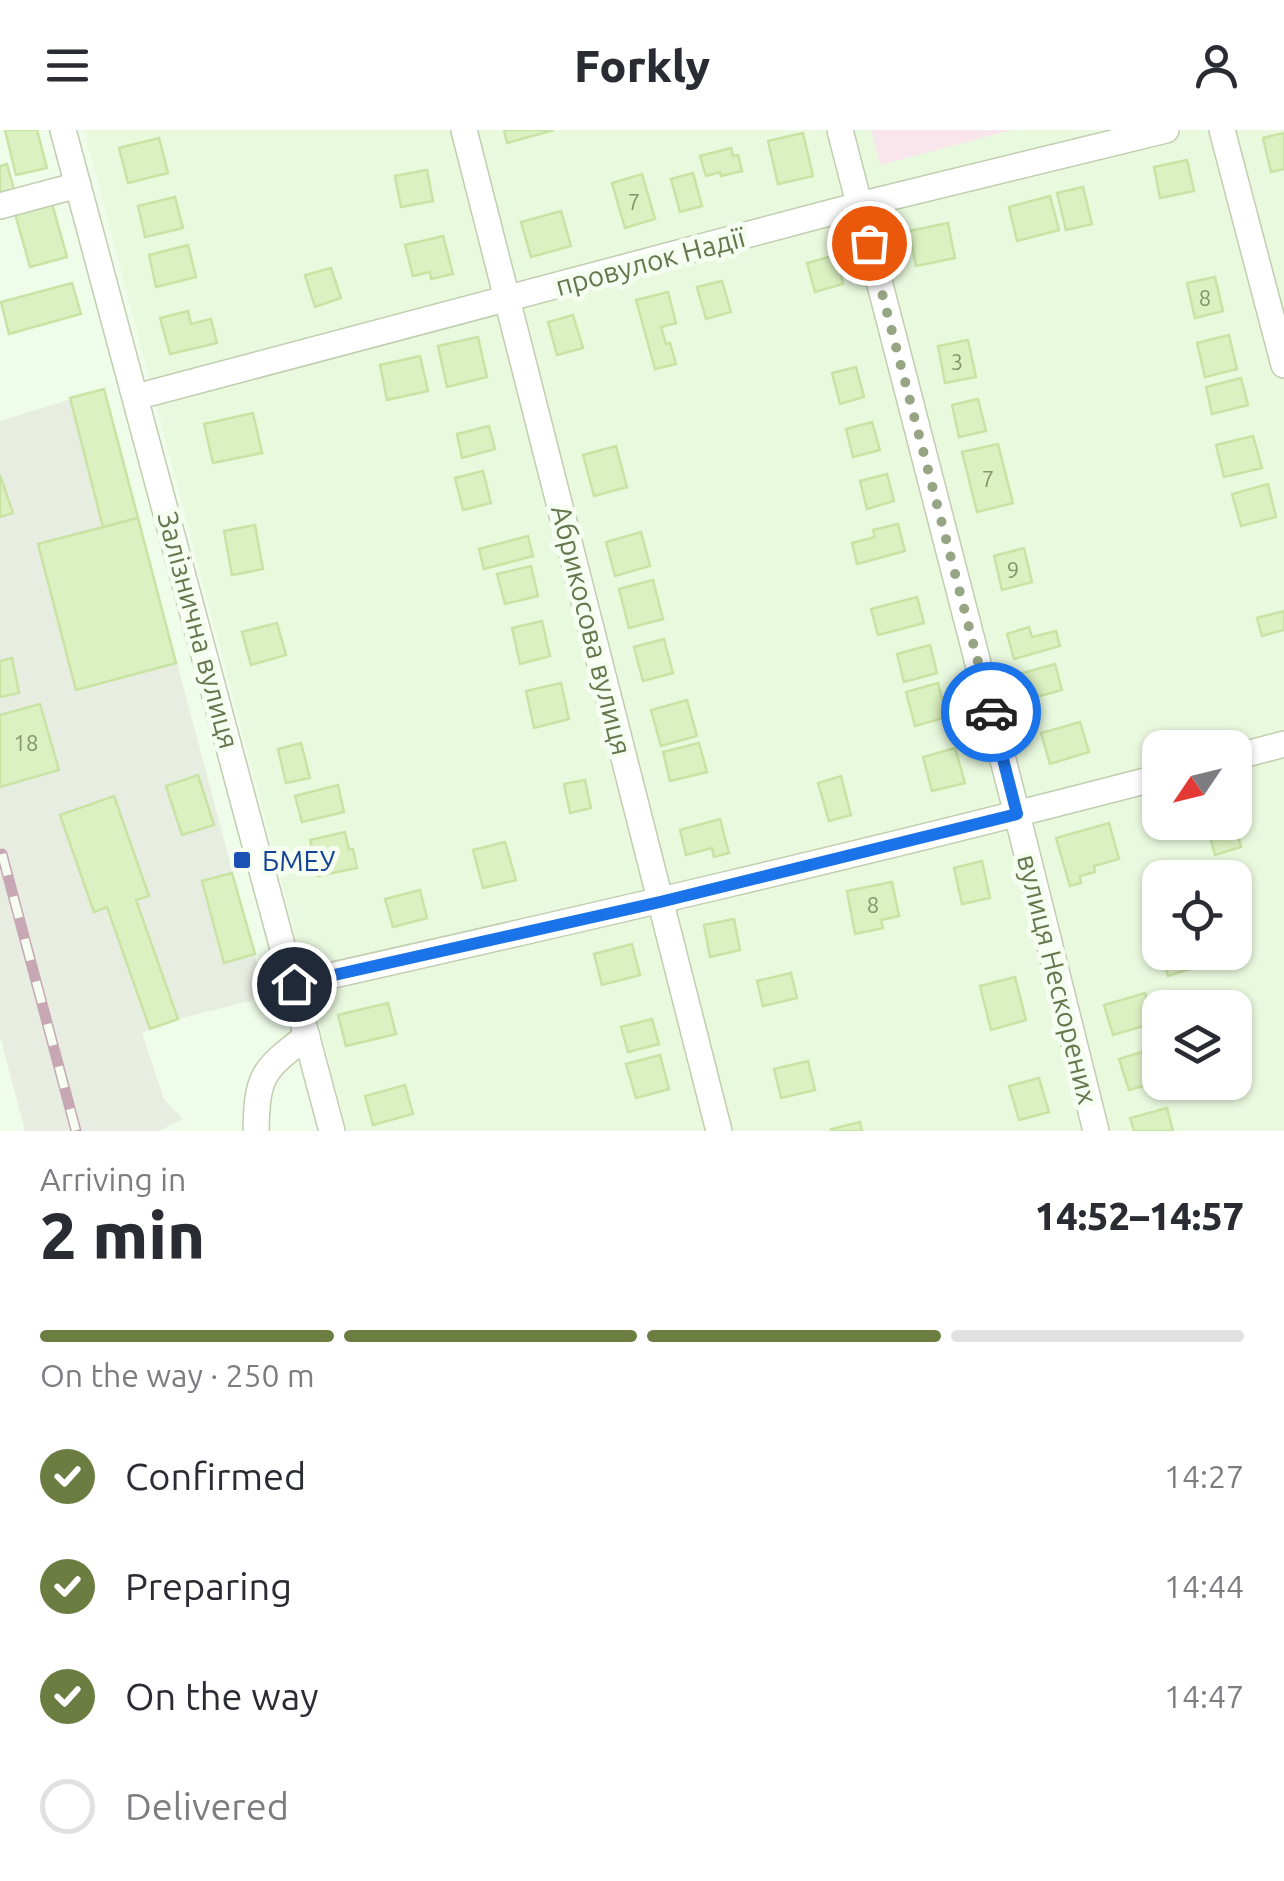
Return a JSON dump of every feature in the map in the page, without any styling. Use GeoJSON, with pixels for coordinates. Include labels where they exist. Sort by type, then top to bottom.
{"type":"FeatureCollection","features":[{"type":"Feature","properties":{"kind":"street","name":"Залізнична вулиця"},"geometry":{"type":"LineString","coordinates":[[63,130],[332,1131]]}},
{"type":"Feature","properties":{"kind":"street","name":"Абрикосова вулиця"},"geometry":{"type":"LineString","coordinates":[[464,130],[719,1131]]}},
{"type":"Feature","properties":{"kind":"street","name":"вулиця Нескорених"},"geometry":{"type":"LineString","coordinates":[[840,130],[1096,1131]]}},
{"type":"Feature","properties":{"kind":"street","name":"провулок Надії"},"geometry":{"type":"LineString","coordinates":[[136,397],[859,205],[1166,130]]}},
{"type":"Feature","properties":{"kind":"street"},"geometry":{"type":"LineString","coordinates":[[1222,130],[1284,364]]}},
{"type":"Feature","properties":{"kind":"street"},"geometry":{"type":"LineString","coordinates":[[0,206],[78,185]]}},
{"type":"Feature","properties":{"kind":"street"},"geometry":{"type":"LineString","coordinates":[[1252,752],[1284,744]]}},
{"type":"Feature","properties":{"kind":"street"},"geometry":{"type":"LineString","coordinates":[[294,984],[660,902],[1142,782]]}},
{"type":"Feature","properties":{"kind":"street"},"geometry":{"type":"LineString","coordinates":[[256,1131],[257,1094],[272,1063],[307,1036]]}},
{"type":"Feature","properties":{"kind":"shaded area"},"geometry":{"type":"Polygon","coordinates":[[[84,130],[1284,130],[1284,1131],[347,1131],[84,130]]]}},
{"type":"Feature","properties":{"kind":"shaded area"},"geometry":{"type":"Polygon","coordinates":[[[871,130],[1012,130],[880,165],[871,130]]]}},
{"type":"Feature","properties":{"kind":"shaded area"},"geometry":{"type":"Polygon","coordinates":[[[104,389],[266,997],[178,1019],[142,1033],[164,1099],[183,1119],[159,1131],[25,1131],[0,1036],[0,421],[104,389]]]}},
{"type":"Feature","properties":{"kind":"building"},"geometry":{"type":"Polygon","coordinates":[[[5,130],[37,130],[47,168],[16,175],[5,130]]]}},
{"type":"Feature","properties":{"kind":"building"},"geometry":{"type":"Polygon","coordinates":[[[504,130],[554,130],[507,143],[504,130]]]}},
{"type":"Feature","properties":{"kind":"building"},"geometry":{"type":"Polygon","coordinates":[[[803,133],[813,176],[778,184],[768,141],[803,133]]]}},
{"type":"Feature","properties":{"kind":"building"},"geometry":{"type":"Polygon","coordinates":[[[1284,133],[1284,169],[1271,172],[1263,138],[1284,133]]]}},
{"type":"Feature","properties":{"kind":"building"},"geometry":{"type":"Polygon","coordinates":[[[159,138],[168,173],[128,183],[119,148],[159,138]]]}},
{"type":"Feature","properties":{"kind":"building"},"geometry":{"type":"Polygon","coordinates":[[[731,148],[733,156],[738,155],[742,171],[706,176],[700,156],[731,148]]]}},
{"type":"Feature","properties":{"kind":"building"},"geometry":{"type":"Polygon","coordinates":[[[1187,160],[1194,191],[1160,198],[1154,167],[1187,160]]]}},
{"type":"Feature","properties":{"kind":"building"},"geometry":{"type":"Polygon","coordinates":[[[7,164],[16,197],[0,201],[0,166],[7,164]]]}},
{"type":"Feature","properties":{"kind":"building"},"geometry":{"type":"Polygon","coordinates":[[[427,170],[433,201],[401,207],[395,176],[427,170]]]}},
{"type":"Feature","properties":{"kind":"building"},"geometry":{"type":"Polygon","coordinates":[[[693,173],[702,206],[680,212],[671,179],[693,173]]]}},
{"type":"Feature","properties":{"kind":"building"},"geometry":{"type":"Polygon","coordinates":[[[642,174],[655,219],[625,228],[612,183],[642,174]]]}},
{"type":"Feature","properties":{"kind":"building"},"geometry":{"type":"Polygon","coordinates":[[[1083,187],[1092,224],[1066,230],[1057,193],[1083,187]]]}},
{"type":"Feature","properties":{"kind":"building"},"geometry":{"type":"Polygon","coordinates":[[[1050,196],[1059,230],[1017,241],[1009,207],[1050,196]]]}},
{"type":"Feature","properties":{"kind":"building"},"geometry":{"type":"Polygon","coordinates":[[[175,197],[183,228],[145,237],[138,206],[175,197]]]}},
{"type":"Feature","properties":{"kind":"building"},"geometry":{"type":"Polygon","coordinates":[[[51,200],[67,257],[30,267],[14,210],[51,200]]]}},
{"type":"Feature","properties":{"kind":"building"},"geometry":{"type":"Polygon","coordinates":[[[561,211],[571,246],[531,257],[521,222],[561,211]]]}},
{"type":"Feature","properties":{"kind":"building"},"geometry":{"type":"Polygon","coordinates":[[[948,223],[955,258],[916,266],[909,231],[948,223]]]}},
{"type":"Feature","properties":{"kind":"building"},"geometry":{"type":"Polygon","coordinates":[[[443,236],[453,274],[431,279],[430,272],[413,276],[405,245],[443,236]]]}},
{"type":"Feature","properties":{"kind":"building"},"geometry":{"type":"Polygon","coordinates":[[[188,245],[196,277],[156,287],[149,255],[188,245]]]}},
{"type":"Feature","properties":{"kind":"building"},"geometry":{"type":"Polygon","coordinates":[[[836,255],[843,284],[815,292],[807,263],[836,255]]]}},
{"type":"Feature","properties":{"kind":"building"},"geometry":{"type":"Polygon","coordinates":[[[331,268],[341,298],[315,307],[305,275],[331,268]]]}},
{"type":"Feature","properties":{"kind":"building"},"geometry":{"type":"Polygon","coordinates":[[[1215,277],[1223,311],[1195,318],[1187,283],[1215,277]]]}},
{"type":"Feature","properties":{"kind":"building"},"geometry":{"type":"Polygon","coordinates":[[[722,281],[731,312],[706,319],[697,287],[722,281]]]}},
{"type":"Feature","properties":{"kind":"building"},"geometry":{"type":"Polygon","coordinates":[[[72,283],[81,314],[9,334],[1,302],[72,283]]]}},
{"type":"Feature","properties":{"kind":"building"},"geometry":{"type":"Polygon","coordinates":[[[668,292],[676,323],[661,327],[676,364],[655,369],[636,300],[668,292]]]}},
{"type":"Feature","properties":{"kind":"building"},"geometry":{"type":"Polygon","coordinates":[[[188,311],[191,324],[211,319],[217,343],[170,354],[160,318],[188,311]]]}},
{"type":"Feature","properties":{"kind":"building"},"geometry":{"type":"Polygon","coordinates":[[[573,315],[583,348],[557,355],[548,322],[573,315]]]}},
{"type":"Feature","properties":{"kind":"building"},"geometry":{"type":"Polygon","coordinates":[[[1229,335],[1237,369],[1205,377],[1197,343],[1229,335]]]}},
{"type":"Feature","properties":{"kind":"building"},"geometry":{"type":"Polygon","coordinates":[[[478,337],[487,377],[447,387],[438,346],[478,337]]]}},
{"type":"Feature","properties":{"kind":"building"},"geometry":{"type":"Polygon","coordinates":[[[968,340],[976,377],[945,383],[938,346],[968,340]]]}},
{"type":"Feature","properties":{"kind":"building"},"geometry":{"type":"Polygon","coordinates":[[[420,356],[428,391],[387,400],[380,365],[420,356]]]}},
{"type":"Feature","properties":{"kind":"building"},"geometry":{"type":"Polygon","coordinates":[[[856,367],[864,397],[840,404],[832,373],[856,367]]]}},
{"type":"Feature","properties":{"kind":"building"},"geometry":{"type":"Polygon","coordinates":[[[1241,378],[1248,405],[1212,414],[1206,387],[1241,378]]]}},
{"type":"Feature","properties":{"kind":"building"},"geometry":{"type":"Polygon","coordinates":[[[104,389],[138,518],[103,527],[70,398],[104,389]]]}},
{"type":"Feature","properties":{"kind":"building"},"geometry":{"type":"Polygon","coordinates":[[[978,399],[986,431],[959,437],[952,405],[978,399]]]}},
{"type":"Feature","properties":{"kind":"building"},"geometry":{"type":"Polygon","coordinates":[[[253,413],[262,453],[213,463],[204,424],[253,413]]]}},
{"type":"Feature","properties":{"kind":"building"},"geometry":{"type":"Polygon","coordinates":[[[872,422],[880,450],[853,457],[846,429],[872,422]]]}},
{"type":"Feature","properties":{"kind":"building"},"geometry":{"type":"Polygon","coordinates":[[[489,426],[495,449],[462,458],[457,434],[489,426]]]}},
{"type":"Feature","properties":{"kind":"building"},"geometry":{"type":"Polygon","coordinates":[[[1253,436],[1262,468],[1224,477],[1216,445],[1253,436]]]}},
{"type":"Feature","properties":{"kind":"building"},"geometry":{"type":"Polygon","coordinates":[[[998,444],[1013,503],[977,512],[962,452],[998,444]]]}},
{"type":"Feature","properties":{"kind":"building"},"geometry":{"type":"Polygon","coordinates":[[[616,446],[627,487],[594,496],[583,455],[616,446]]]}},
{"type":"Feature","properties":{"kind":"building"},"geometry":{"type":"Polygon","coordinates":[[[483,471],[491,503],[463,510],[455,478],[483,471]]]}},
{"type":"Feature","properties":{"kind":"building"},"geometry":{"type":"Polygon","coordinates":[[[887,474],[894,501],[867,509],[860,481],[887,474]]]}},
{"type":"Feature","properties":{"kind":"building"},"geometry":{"type":"Polygon","coordinates":[[[0,475],[13,513],[0,517],[0,475]]]}},
{"type":"Feature","properties":{"kind":"building"},"geometry":{"type":"Polygon","coordinates":[[[1268,484],[1276,517],[1241,526],[1232,494],[1268,484]]]}},
{"type":"Feature","properties":{"kind":"building"},"geometry":{"type":"Polygon","coordinates":[[[138,518],[176,663],[76,690],[38,544],[138,518]]]}},
{"type":"Feature","properties":{"kind":"building"},"geometry":{"type":"Polygon","coordinates":[[[898,524],[905,551],[857,564],[852,543],[875,537],[873,530],[898,524]]]}},
{"type":"Feature","properties":{"kind":"building"},"geometry":{"type":"Polygon","coordinates":[[[255,525],[263,569],[232,575],[224,531],[255,525]]]}},
{"type":"Feature","properties":{"kind":"building"},"geometry":{"type":"Polygon","coordinates":[[[641,532],[650,566],[615,576],[606,542],[641,532]]]}},
{"type":"Feature","properties":{"kind":"building"},"geometry":{"type":"Polygon","coordinates":[[[528,536],[533,556],[484,569],[479,549],[528,536]]]}},
{"type":"Feature","properties":{"kind":"building"},"geometry":{"type":"Polygon","coordinates":[[[1024,548],[1032,582],[1002,590],[994,556],[1024,548]]]}},
{"type":"Feature","properties":{"kind":"building"},"geometry":{"type":"Polygon","coordinates":[[[531,566],[538,596],[505,604],[497,574],[531,566]]]}},
{"type":"Feature","properties":{"kind":"building"},"geometry":{"type":"Polygon","coordinates":[[[653,580],[663,619],[629,628],[619,589],[653,580]]]}},
{"type":"Feature","properties":{"kind":"building"},"geometry":{"type":"Polygon","coordinates":[[[917,597],[924,623],[878,635],[871,609],[917,597]]]}},
{"type":"Feature","properties":{"kind":"building"},"geometry":{"type":"Polygon","coordinates":[[[1284,611],[1284,630],[1262,636],[1257,618],[1284,611]]]}},
{"type":"Feature","properties":{"kind":"building"},"geometry":{"type":"Polygon","coordinates":[[[542,621],[550,656],[520,664],[512,628],[542,621]]]}},
{"type":"Feature","properties":{"kind":"building"},"geometry":{"type":"Polygon","coordinates":[[[277,623],[286,655],[251,665],[242,632],[277,623]]]}},
{"type":"Feature","properties":{"kind":"building"},"geometry":{"type":"Polygon","coordinates":[[[1029,627],[1032,637],[1056,631],[1060,646],[1014,659],[1007,634],[1029,627]]]}},
{"type":"Feature","properties":{"kind":"building"},"geometry":{"type":"Polygon","coordinates":[[[664,639],[673,673],[643,681],[634,647],[664,639]]]}},
{"type":"Feature","properties":{"kind":"building"},"geometry":{"type":"Polygon","coordinates":[[[930,645],[937,673],[904,682],[897,654],[930,645]]]}},
{"type":"Feature","properties":{"kind":"building"},"geometry":{"type":"Polygon","coordinates":[[[12,658],[19,693],[0,697],[0,661],[12,658]]]}},
{"type":"Feature","properties":{"kind":"building"},"geometry":{"type":"Polygon","coordinates":[[[1055,664],[1062,690],[1026,700],[1019,674],[1055,664]]]}},
{"type":"Feature","properties":{"kind":"building"},"geometry":{"type":"Polygon","coordinates":[[[561,683],[569,719],[534,728],[526,691],[561,683]]]}},
{"type":"Feature","properties":{"kind":"building"},"geometry":{"type":"Polygon","coordinates":[[[938,683],[947,717],[915,726],[906,692],[938,683]]]}},
{"type":"Feature","properties":{"kind":"building"},"geometry":{"type":"Polygon","coordinates":[[[687,700],[697,736],[661,746],[651,710],[687,700]]]}},
{"type":"Feature","properties":{"kind":"building"},"geometry":{"type":"Polygon","coordinates":[[[40,704],[59,770],[0,787],[0,715],[40,704]]]}},
{"type":"Feature","properties":{"kind":"building"},"geometry":{"type":"Polygon","coordinates":[[[1080,722],[1089,752],[1050,764],[1041,733],[1080,722]]]}},
{"type":"Feature","properties":{"kind":"building"},"geometry":{"type":"Polygon","coordinates":[[[301,743],[310,778],[286,783],[278,749],[301,743]]]}},
{"type":"Feature","properties":{"kind":"building"},"geometry":{"type":"Polygon","coordinates":[[[699,743],[707,772],[670,781],[663,752],[699,743]]]}},
{"type":"Feature","properties":{"kind":"building"},"geometry":{"type":"Polygon","coordinates":[[[955,748],[965,783],[932,791],[923,757],[955,748]]]}},
{"type":"Feature","properties":{"kind":"building"},"geometry":{"type":"Polygon","coordinates":[[[198,775],[214,825],[182,835],[166,786],[198,775]]]}},
{"type":"Feature","properties":{"kind":"building"},"geometry":{"type":"Polygon","coordinates":[[[841,776],[851,815],[829,821],[818,783],[841,776]]]}},
{"type":"Feature","properties":{"kind":"building"},"geometry":{"type":"Polygon","coordinates":[[[585,780],[591,808],[570,813],[564,784],[585,780]]]}},
{"type":"Feature","properties":{"kind":"building"},"geometry":{"type":"Polygon","coordinates":[[[338,785],[344,812],[302,822],[295,796],[338,785]]]}},
{"type":"Feature","properties":{"kind":"building"},"geometry":{"type":"Polygon","coordinates":[[[114,796],[149,896],[136,900],[178,1019],[150,1029],[107,907],[94,912],[60,815],[114,796]]]}},
{"type":"Feature","properties":{"kind":"building"},"geometry":{"type":"Polygon","coordinates":[[[720,819],[729,853],[714,857],[712,848],[686,855],[680,830],[720,819]]]}},
{"type":"Feature","properties":{"kind":"building"},"geometry":{"type":"Polygon","coordinates":[[[1109,823],[1119,859],[1094,866],[1095,872],[1080,876],[1081,883],[1070,886],[1056,838],[1109,823]]]}},
{"type":"Feature","properties":{"kind":"building"},"geometry":{"type":"Polygon","coordinates":[[[345,832],[357,868],[318,876],[310,840],[345,832]]]}},
{"type":"Feature","properties":{"kind":"building"},"geometry":{"type":"Polygon","coordinates":[[[1211,840],[1239,840],[1241,847],[1215,855],[1211,840]]]}},
{"type":"Feature","properties":{"kind":"building"},"geometry":{"type":"Polygon","coordinates":[[[505,842],[516,880],[483,888],[473,850],[505,842]]]}},
{"type":"Feature","properties":{"kind":"building"},"geometry":{"type":"Polygon","coordinates":[[[982,861],[990,898],[962,904],[954,868],[982,861]]]}},
{"type":"Feature","properties":{"kind":"building"},"geometry":{"type":"Polygon","coordinates":[[[232,873],[255,954],[224,963],[202,881],[232,873]]]}},
{"type":"Feature","properties":{"kind":"building"},"geometry":{"type":"Polygon","coordinates":[[[892,882],[899,916],[881,920],[883,928],[855,934],[847,891],[892,882]]]}},
{"type":"Feature","properties":{"kind":"building"},"geometry":{"type":"Polygon","coordinates":[[[420,890],[427,918],[393,927],[385,899],[420,890]]]}},
{"type":"Feature","properties":{"kind":"building"},"geometry":{"type":"Polygon","coordinates":[[[734,919],[740,950],[710,957],[704,925],[734,919]]]}},
{"type":"Feature","properties":{"kind":"building"},"geometry":{"type":"Polygon","coordinates":[[[632,944],[640,975],[602,985],[594,954],[632,944]]]}},
{"type":"Feature","properties":{"kind":"building"},"geometry":{"type":"Polygon","coordinates":[[[791,973],[797,998],[763,1006],[757,981],[791,973]]]}},
{"type":"Feature","properties":{"kind":"building"},"geometry":{"type":"Polygon","coordinates":[[[1015,977],[1026,1020],[991,1030],[980,986],[1015,977]]]}},
{"type":"Feature","properties":{"kind":"building"},"geometry":{"type":"Polygon","coordinates":[[[1142,994],[1142,1027],[1113,1035],[1104,1005],[1142,994]]]}},
{"type":"Feature","properties":{"kind":"building"},"geometry":{"type":"Polygon","coordinates":[[[388,1003],[396,1034],[346,1046],[338,1015],[388,1003]]]}},
{"type":"Feature","properties":{"kind":"building"},"geometry":{"type":"Polygon","coordinates":[[[652,1019],[659,1044],[628,1052],[621,1027],[652,1019]]]}},
{"type":"Feature","properties":{"kind":"building"},"geometry":{"type":"Polygon","coordinates":[[[1142,1052],[1142,1086],[1129,1090],[1119,1059],[1142,1052]]]}},
{"type":"Feature","properties":{"kind":"building"},"geometry":{"type":"Polygon","coordinates":[[[660,1055],[669,1089],[636,1098],[626,1064],[660,1055]]]}},
{"type":"Feature","properties":{"kind":"building"},"geometry":{"type":"Polygon","coordinates":[[[808,1061],[815,1090],[781,1098],[774,1069],[808,1061]]]}},
{"type":"Feature","properties":{"kind":"building"},"geometry":{"type":"Polygon","coordinates":[[[1039,1078],[1049,1112],[1019,1120],[1009,1086],[1039,1078]]]}},
{"type":"Feature","properties":{"kind":"building"},"geometry":{"type":"Polygon","coordinates":[[[405,1085],[413,1114],[373,1125],[365,1096],[405,1085]]]}},
{"type":"Feature","properties":{"kind":"building"},"geometry":{"type":"Polygon","coordinates":[[[1167,1108],[1173,1131],[1134,1131],[1130,1118],[1167,1108]]]}},
{"type":"Feature","properties":{"kind":"building"},"geometry":{"type":"Polygon","coordinates":[[[860,1122],[862,1131],[831,1129],[860,1122]]]}},
{"type":"Feature","properties":{"kind":"railway"},"geometry":{"type":"LineString","coordinates":[[2,854],[76,1131]]}},
{"type":"Feature","properties":{"kind":"way so far"},"geometry":{"type":"LineString","coordinates":[[869,243],[991,712]]}},
{"type":"Feature","properties":{"kind":"place","name":"БМЕУ"},"geometry":{"type":"Point","coordinates":[242,860]}},
{"type":"Feature","properties":{"kind":"route"},"geometry":{"type":"LineString","coordinates":[[294,984],[660,902],[1017,814],[991,712]]}}]}
